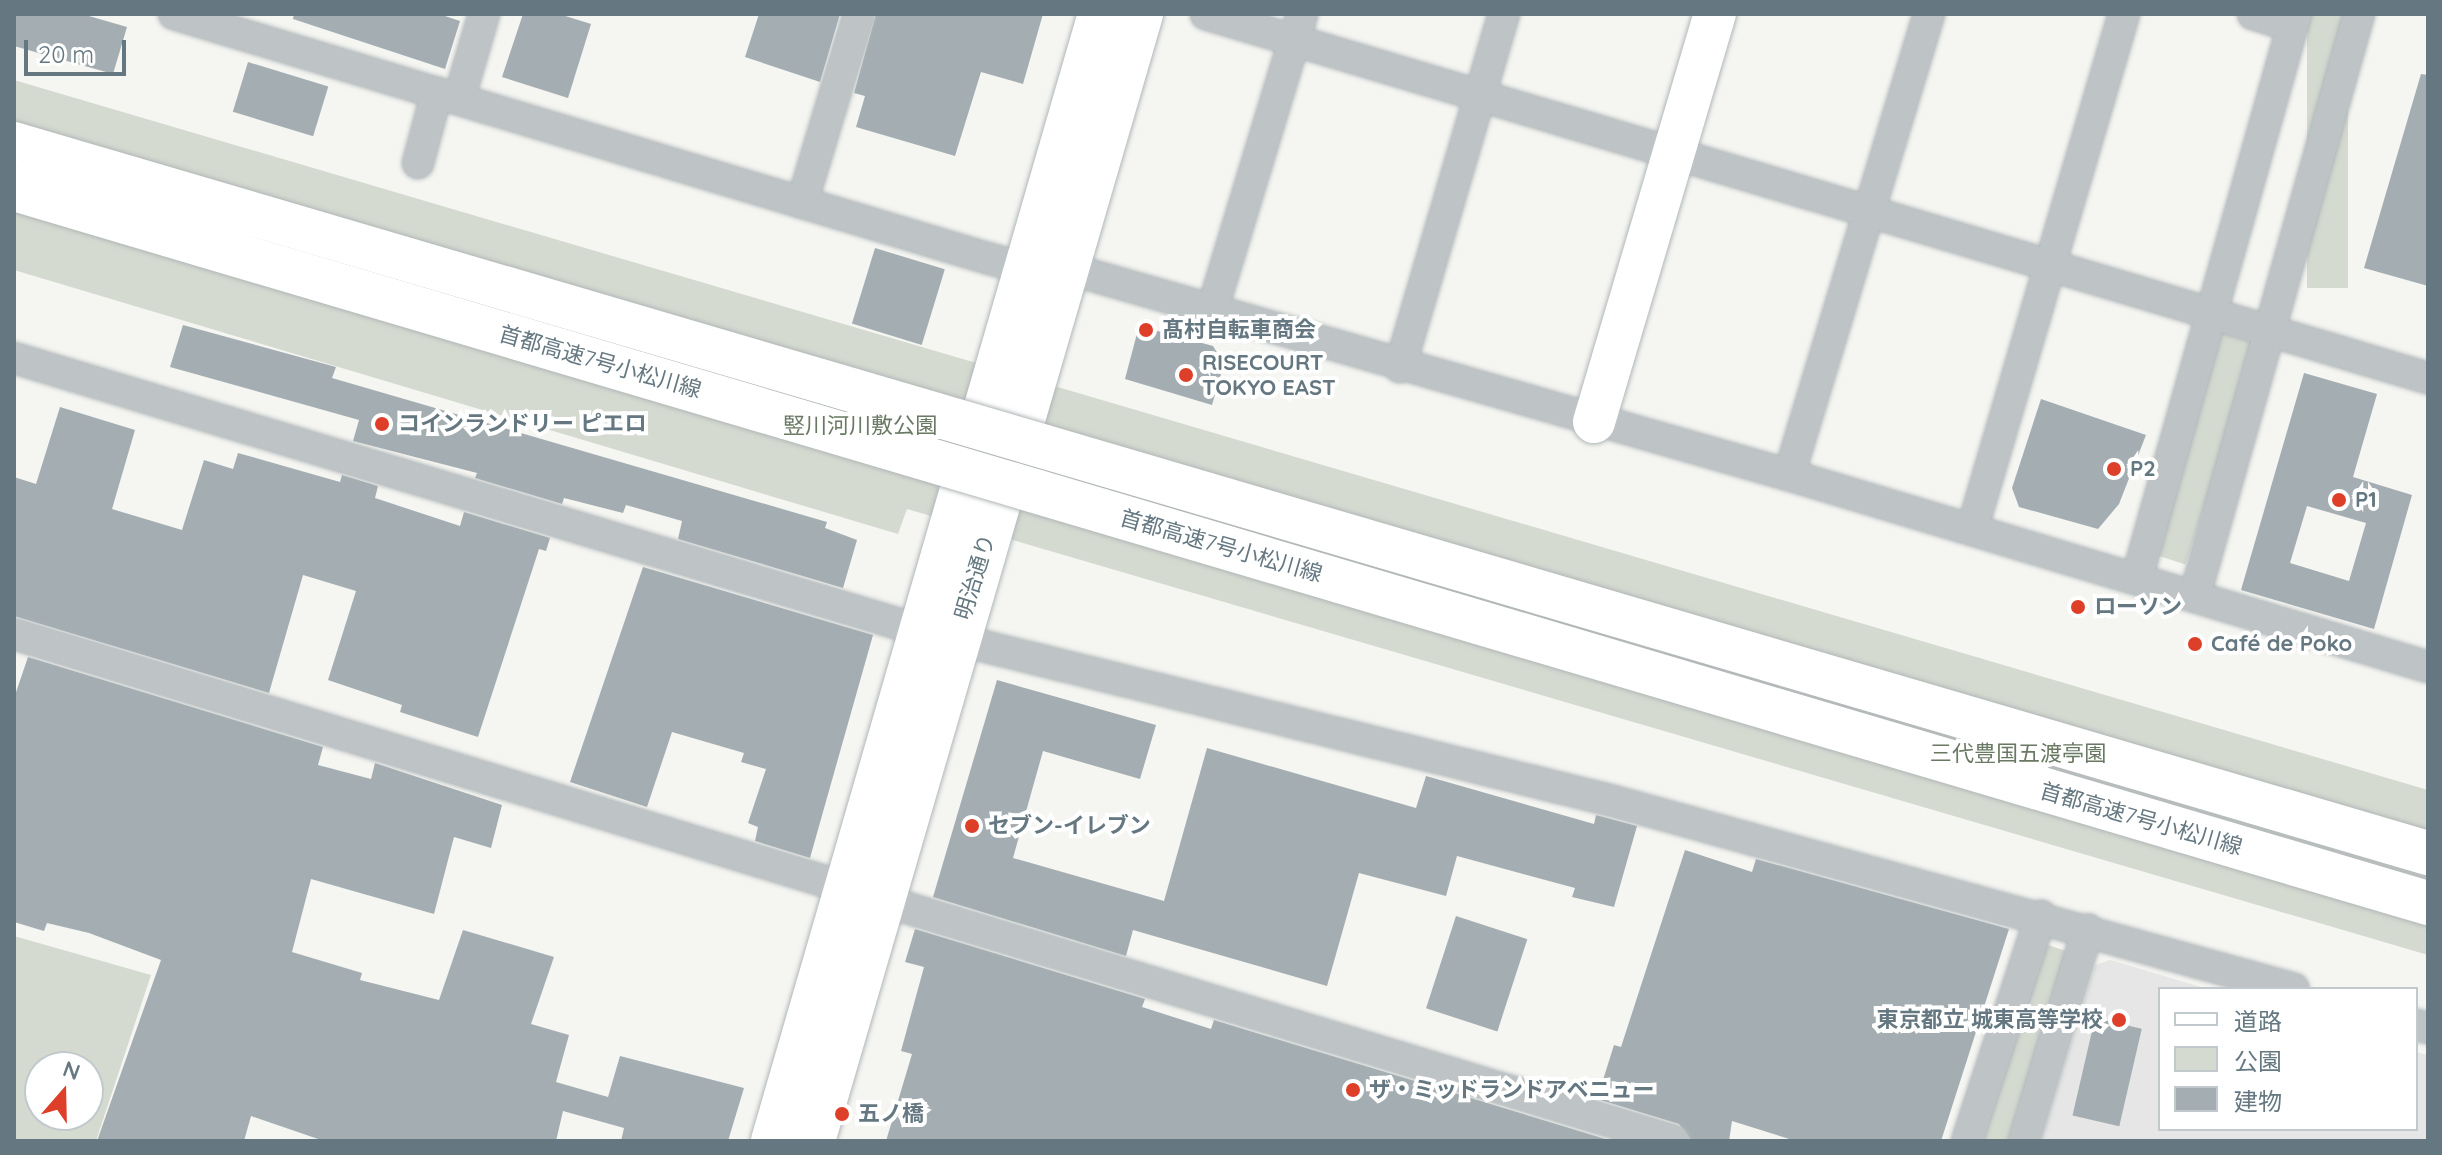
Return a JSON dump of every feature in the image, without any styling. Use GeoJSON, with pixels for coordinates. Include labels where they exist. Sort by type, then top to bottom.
{"type":"FeatureCollection","features":[{"type":"Feature","properties":{"kind":"main road","name":"明治通り"},"geometry":{"type":"LineString","coordinates":[[773,1141],[864,894],[1018,365],[1046,268],[1100,14]]}},
{"type":"Feature","properties":{"kind":"main road","name":"明治通り"},"geometry":{"type":"LineString","coordinates":[[1046,268],[1141,14]]}},
{"type":"Feature","properties":{"kind":"main road","name":"首都高速7号小松川線"},"geometry":{"type":"LineString","coordinates":[[14,144],[2428,853]]}},
{"type":"Feature","properties":{"kind":"main road","name":"首都高速7号小松川線"},"geometry":{"type":"LineString","coordinates":[[14,189],[2428,903]]}},
{"type":"Feature","properties":{"kind":"main road","name":"明治通り"},"geometry":{"type":"LineString","coordinates":[[813,1141],[864,894]]}},
{"type":"Feature","properties":{"kind":"street"},"geometry":{"type":"LineString","coordinates":[[174,14],[802,203],[1212,311],[1400,367],[1789,475],[2428,667]]}},
{"type":"Feature","properties":{"kind":"street"},"geometry":{"type":"LineString","coordinates":[[418,163],[484,14]]}},
{"type":"Feature","properties":{"kind":"street"},"geometry":{"type":"LineString","coordinates":[[802,203],[859,14]]}},
{"type":"Feature","properties":{"kind":"street"},"geometry":{"type":"LineString","coordinates":[[1206,14],[1298,27],[1480,95],[2428,378]]}},
{"type":"Feature","properties":{"kind":"street"},"geometry":{"type":"LineString","coordinates":[[1400,367],[1504,14]]}},
{"type":"Feature","properties":{"kind":"street"},"geometry":{"type":"LineString","coordinates":[[1594,422],[1715,14]]}},
{"type":"Feature","properties":{"kind":"street"},"geometry":{"type":"LineString","coordinates":[[1789,475],[1929,14]]}},
{"type":"Feature","properties":{"kind":"street"},"geometry":{"type":"LineString","coordinates":[[1972,530],[2124,14]]}},
{"type":"Feature","properties":{"kind":"street"},"geometry":{"type":"LineString","coordinates":[[2137,578],[2294,20],[2253,14]]}},
{"type":"Feature","properties":{"kind":"street"},"geometry":{"type":"LineString","coordinates":[[2195,595],[2359,14]]}},
{"type":"Feature","properties":{"kind":"street"},"geometry":{"type":"LineString","coordinates":[[1212,311],[1298,27]]}},
{"type":"Feature","properties":{"kind":"street"},"geometry":{"type":"LineString","coordinates":[[14,358],[939,634],[1613,801],[2041,916],[2287,987]]}},
{"type":"Feature","properties":{"kind":"street"},"geometry":{"type":"LineString","coordinates":[[14,634],[1674,1141]]}},
{"type":"Feature","properties":{"kind":"street"},"geometry":{"type":"LineString","coordinates":[[1967,1141],[2041,916]]}},
{"type":"Feature","properties":{"kind":"street"},"geometry":{"type":"LineString","coordinates":[[2024,1141],[2088,929]]}},
{"type":"Feature","properties":{"kind":"shaded area","name":"東京都立 城東高等学校"},"geometry":{"type":"Polygon","coordinates":[[[2110,960],[2201,987],[2158,987],[2158,1131],[2418,1131],[2418,1052],[2428,1055],[2428,1141],[2041,1141],[2095,965],[2110,960]]]}},
{"type":"Feature","properties":{"kind":"green space"},"geometry":{"type":"Polygon","coordinates":[[[2307,14],[2348,14],[2348,288],[2307,288],[2307,14]]]}},
{"type":"Feature","properties":{"kind":"green space","name":"竪川河川敷公園"},"geometry":{"type":"Polygon","coordinates":[[[14,80],[2428,790],[2428,955],[907,509],[898,534],[14,270],[14,80]]]}},
{"type":"Feature","properties":{"kind":"green space"},"geometry":{"type":"Polygon","coordinates":[[[2221,332],[2257,344],[2185,564],[2149,553],[2221,332]]]}},
{"type":"Feature","properties":{"kind":"green space"},"geometry":{"type":"Polygon","coordinates":[[[14,936],[151,975],[104,1117],[104,1051],[24,1051],[24,1131],[99,1131],[96,1141],[14,1141],[14,936]]]}},
{"type":"Feature","properties":{"kind":"green space"},"geometry":{"type":"Polygon","coordinates":[[[2041,943],[2073,953],[2016,1141],[1976,1141],[2041,943]]]}},
{"type":"Feature","properties":{"kind":"building"},"geometry":{"type":"Polygon","coordinates":[[[14,14],[82,14],[127,27],[113,74],[14,46],[14,14]]]}},
{"type":"Feature","properties":{"kind":"building"},"geometry":{"type":"Polygon","coordinates":[[[294,14],[439,14],[460,21],[445,69],[293,19],[294,14]]]}},
{"type":"Feature","properties":{"kind":"building"},"geometry":{"type":"Polygon","coordinates":[[[523,14],[559,14],[591,24],[568,98],[502,77],[523,14]]]}},
{"type":"Feature","properties":{"kind":"building"},"geometry":{"type":"Polygon","coordinates":[[[759,14],[840,14],[820,82],[745,57],[759,14]]]}},
{"type":"Feature","properties":{"kind":"building"},"geometry":{"type":"Polygon","coordinates":[[[876,14],[1043,14],[1023,84],[981,72],[955,156],[856,127],[865,96],[854,93],[876,14]]]}},
{"type":"Feature","properties":{"kind":"building"},"geometry":{"type":"Polygon","coordinates":[[[248,62],[328,87],[313,136],[233,112],[248,62]]]}},
{"type":"Feature","properties":{"kind":"building"},"geometry":{"type":"Polygon","coordinates":[[[2421,74],[2428,75],[2428,286],[2364,268],[2421,74]]]}},
{"type":"Feature","properties":{"kind":"building"},"geometry":{"type":"Polygon","coordinates":[[[875,248],[945,269],[922,345],[852,324],[875,248]]]}},
{"type":"Feature","properties":{"kind":"building"},"geometry":{"type":"Polygon","coordinates":[[[183,325],[336,367],[332,378],[827,522],[825,528],[857,540],[843,588],[678,539],[682,521],[626,505],[623,513],[564,498],[562,504],[475,478],[477,473],[353,441],[359,420],[170,367],[183,325]]]}},
{"type":"Feature","properties":{"kind":"building","name":"RISECOURT TOKYO EAST"},"geometry":{"type":"Polygon","coordinates":[[[1139,326],[1213,346],[1224,364],[1212,405],[1125,379],[1139,326]]]}},
{"type":"Feature","properties":{"kind":"building","name":"P1"},"geometry":{"type":"Polygon","coordinates":[[[2304,373],[2377,394],[2353,477],[2412,495],[2374,629],[2241,590],[2304,373]],[[2307,506],[2290,563],[2349,581],[2366,523],[2307,506]]]}},
{"type":"Feature","properties":{"kind":"building","name":"P2"},"geometry":{"type":"Polygon","coordinates":[[[2041,399],[2146,435],[2119,504],[2098,529],[2019,507],[2012,488],[2041,399]]]}},
{"type":"Feature","properties":{"kind":"building"},"geometry":{"type":"Polygon","coordinates":[[[60,407],[135,430],[112,509],[182,530],[204,460],[233,469],[238,453],[340,482],[342,475],[378,486],[375,498],[460,526],[464,512],[550,538],[546,551],[539,549],[478,737],[400,712],[402,705],[328,680],[356,591],[303,575],[269,693],[14,616],[14,477],[36,484],[60,407]]]}},
{"type":"Feature","properties":{"kind":"building"},"geometry":{"type":"Polygon","coordinates":[[[643,567],[873,635],[810,858],[755,841],[758,827],[748,823],[766,769],[741,762],[744,753],[672,732],[647,807],[570,782],[643,567]]]}},
{"type":"Feature","properties":{"kind":"building"},"geometry":{"type":"Polygon","coordinates":[[[28,657],[323,747],[318,765],[371,779],[375,763],[502,805],[491,848],[454,837],[434,914],[311,879],[292,952],[362,973],[360,980],[439,1000],[463,930],[554,957],[531,1024],[569,1035],[556,1082],[608,1097],[620,1056],[744,1088],[728,1141],[621,1141],[624,1128],[563,1111],[556,1141],[324,1141],[251,1116],[244,1141],[97,1141],[101,1131],[104,1131],[104,1121],[161,960],[89,933],[47,923],[44,931],[14,922],[14,698],[28,657]]]}},
{"type":"Feature","properties":{"kind":"building"},"geometry":{"type":"Polygon","coordinates":[[[997,680],[1156,725],[1140,779],[1043,751],[1013,858],[1164,901],[1207,748],[1416,808],[1426,776],[1594,824],[1596,815],[1637,826],[1614,907],[1572,897],[1575,888],[1457,856],[1446,896],[1359,873],[1327,986],[1133,930],[1126,956],[933,897],[997,680]]]}},
{"type":"Feature","properties":{"kind":"building"},"geometry":{"type":"Polygon","coordinates":[[[1685,850],[1752,872],[1756,859],[2009,929],[1941,1141],[1796,1141],[1732,1121],[1729,1141],[1692,1141],[1679,1124],[1597,1099],[1614,1045],[1621,1047],[1685,850]]]}},
{"type":"Feature","properties":{"kind":"building"},"geometry":{"type":"Polygon","coordinates":[[[1456,916],[1527,939],[1497,1031],[1426,1008],[1456,916]]]}},
{"type":"Feature","properties":{"kind":"building"},"geometry":{"type":"Polygon","coordinates":[[[915,929],[1145,999],[1142,1007],[1211,1029],[1214,1020],[1612,1141],[886,1141],[912,1054],[901,1051],[924,967],[905,962],[915,929]]]}},
{"type":"Feature","properties":{"kind":"building"},"geometry":{"type":"Polygon","coordinates":[[[2095,1018],[2142,1029],[2119,1126],[2073,1115],[2095,1018]]]}},
{"type":"Feature","properties":{"kind":"place","name":"髙村自転車商会"},"geometry":{"type":"Point","coordinates":[1146,330]}},
{"type":"Feature","properties":{"kind":"place","name":"RISECOURT TOKYO EAST"},"geometry":{"type":"Point","coordinates":[1186,375]}},
{"type":"Feature","properties":{"kind":"place","name":"コインランドリー ピエロ"},"geometry":{"type":"Point","coordinates":[382,424]}},
{"type":"Feature","properties":{"kind":"place","name":"P2"},"geometry":{"type":"Point","coordinates":[2114,469]}},
{"type":"Feature","properties":{"kind":"place","name":"P1"},"geometry":{"type":"Point","coordinates":[2339,500]}},
{"type":"Feature","properties":{"kind":"place","name":"ローソン"},"geometry":{"type":"Point","coordinates":[2078,607]}},
{"type":"Feature","properties":{"kind":"place","name":"Café de Poko"},"geometry":{"type":"Point","coordinates":[2195,644]}},
{"type":"Feature","properties":{"kind":"place","name":"セブン-イレブン"},"geometry":{"type":"Point","coordinates":[972,826]}},
{"type":"Feature","properties":{"kind":"place","name":"東京都立 城東高等学校"},"geometry":{"type":"Point","coordinates":[2119,1020]}},
{"type":"Feature","properties":{"kind":"place","name":"ザ・ミッドランドアベニュー"},"geometry":{"type":"Point","coordinates":[1353,1090]}},
{"type":"Feature","properties":{"kind":"place","name":"五ノ橋"},"geometry":{"type":"Point","coordinates":[842,1114]}},
{"type":"Feature","properties":{"kind":"park label","name":"三代豊国五渡亭園"},"geometry":{"type":"Point","coordinates":[2018,754]}}]}
